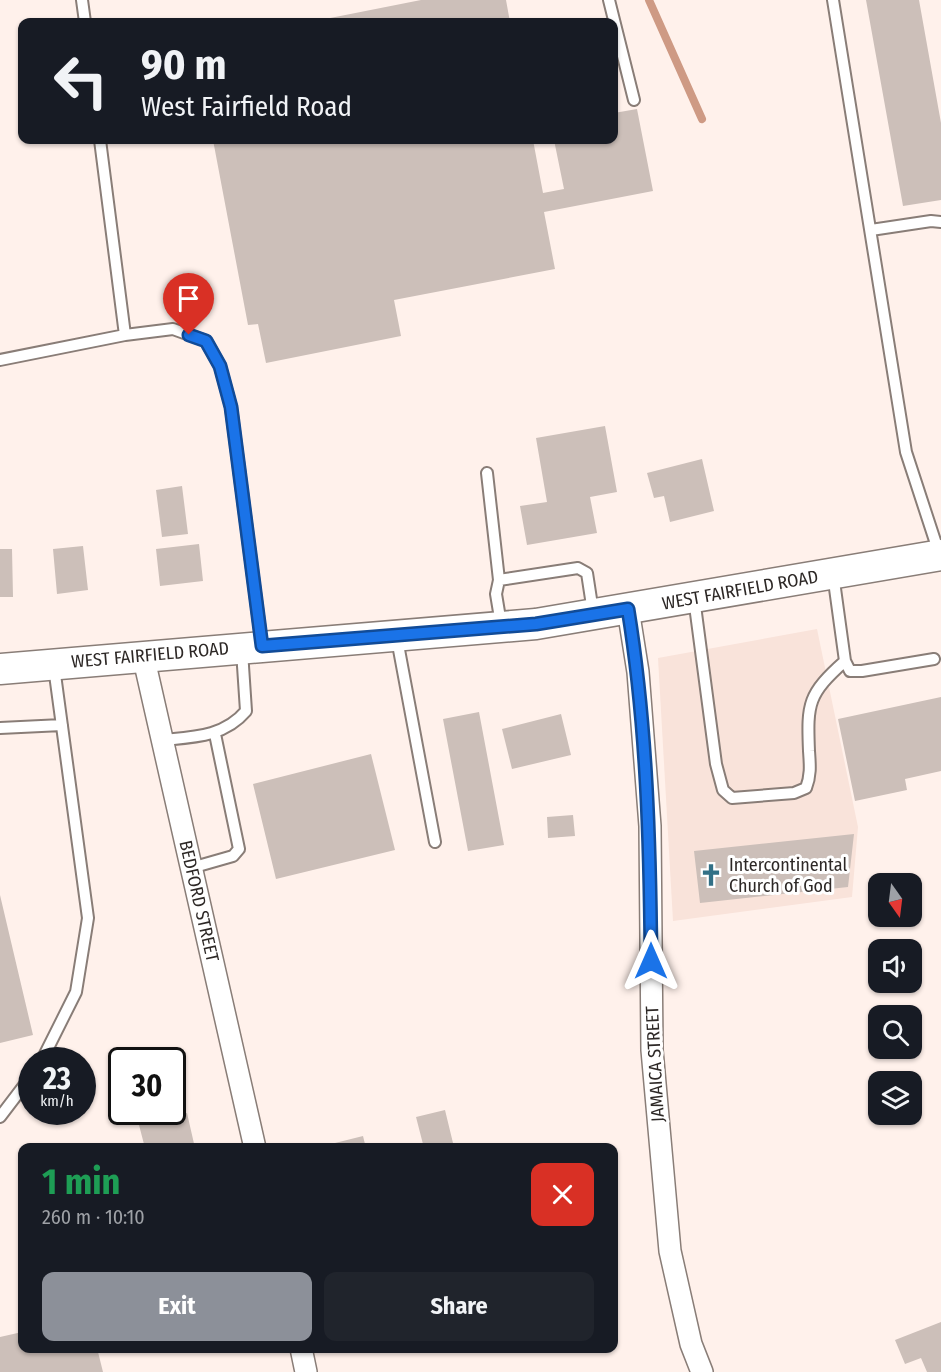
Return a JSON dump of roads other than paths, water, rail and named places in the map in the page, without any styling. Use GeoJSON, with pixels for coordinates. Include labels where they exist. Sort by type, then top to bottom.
{"type":"FeatureCollection","features":[{"type":"Feature","properties":{"kind":"main road","name":"WEST FAIRFIELD ROAD"},"geometry":{"type":"LineString","coordinates":[[0,669],[502,627],[594,615],[940,555]]}},
{"type":"Feature","properties":{"kind":"street","name":"JAMAICA STREET"},"geometry":{"type":"LineString","coordinates":[[628,609],[638,672],[650,826],[652,1050],[669,1239],[691,1344],[702,1372]]}},
{"type":"Feature","properties":{"kind":"street","name":"BEDFORD STREET"},"geometry":{"type":"LineString","coordinates":[[142,656],[254,1143]]}},
{"type":"Feature","properties":{"kind":"street"},"geometry":{"type":"LineString","coordinates":[[302,1353],[306,1372]]}},
{"type":"Feature","properties":{"kind":"lane"},"geometry":{"type":"LineString","coordinates":[[82,0],[84,18]]}},
{"type":"Feature","properties":{"kind":"lane"},"geometry":{"type":"LineString","coordinates":[[609,0],[614,18]]}},
{"type":"Feature","properties":{"kind":"lane"},"geometry":{"type":"LineString","coordinates":[[833,0],[906,452],[940,555]]}},
{"type":"Feature","properties":{"kind":"lane"},"geometry":{"type":"LineString","coordinates":[[618,36],[634,100]]}},
{"type":"Feature","properties":{"kind":"lane"},"geometry":{"type":"LineString","coordinates":[[101,144],[125,335]]}},
{"type":"Feature","properties":{"kind":"lane"},"geometry":{"type":"LineString","coordinates":[[871,230],[931,221],[941,222]]}},
{"type":"Feature","properties":{"kind":"lane"},"geometry":{"type":"LineString","coordinates":[[0,360],[125,335],[172,329],[206,341],[220,366],[231,407],[252,647],[246,711],[237,721],[215,734],[162,740]]}},
{"type":"Feature","properties":{"kind":"lane"},"geometry":{"type":"LineString","coordinates":[[487,473],[500,580],[496,594],[502,627]]}},
{"type":"Feature","properties":{"kind":"lane"},"geometry":{"type":"LineString","coordinates":[[500,580],[578,568],[587,573],[594,615]]}},
{"type":"Feature","properties":{"kind":"lane"},"geometry":{"type":"LineString","coordinates":[[833,574],[845,661],[850,671],[934,659]]}},
{"type":"Feature","properties":{"kind":"lane"},"geometry":{"type":"LineString","coordinates":[[694,598],[716,764],[723,790],[732,798],[794,793],[806,788],[811,774],[808,712],[812,699],[828,676],[845,661]]}},
{"type":"Feature","properties":{"kind":"lane"},"geometry":{"type":"LineString","coordinates":[[396,635],[435,842]]}},
{"type":"Feature","properties":{"kind":"lane"},"geometry":{"type":"LineString","coordinates":[[48,1047],[76,992],[88,918],[54,664]]}},
{"type":"Feature","properties":{"kind":"lane"},"geometry":{"type":"LineString","coordinates":[[0,728],[62,725]]}},
{"type":"Feature","properties":{"kind":"lane"},"geometry":{"type":"LineString","coordinates":[[191,868],[233,856],[239,849],[215,734]]}},
{"type":"Feature","properties":{"kind":"lane"},"geometry":{"type":"LineString","coordinates":[[0,1118],[18,1094]]}},
{"type":"Feature","properties":{"kind":"waterway"},"geometry":{"type":"LineString","coordinates":[[649,0],[702,119]]}},
{"type":"Feature","properties":{"kind":"place","name":"Intercontinental Church of God"},"geometry":{"type":"Point","coordinates":[711,875]}}]}
